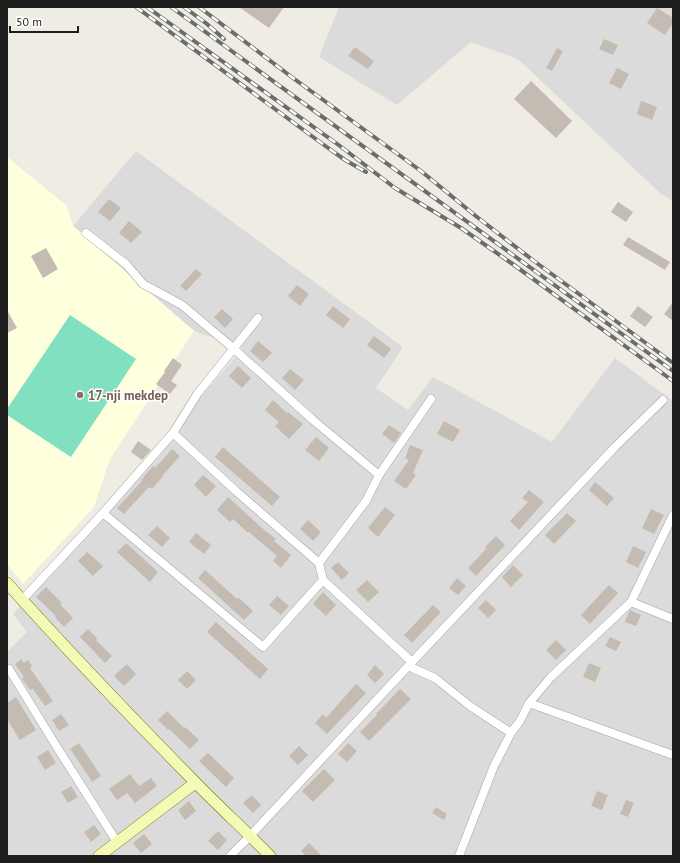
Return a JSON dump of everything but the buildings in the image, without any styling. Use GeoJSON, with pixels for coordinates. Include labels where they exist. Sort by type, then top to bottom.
{"type":"FeatureCollection","features":[{"type":"Feature","properties":{"kind":"street"},"geometry":{"type":"LineString","coordinates":[[86,233],[126,264],[143,284],[182,305],[234,349],[313,420],[379,475]]}},
{"type":"Feature","properties":{"kind":"street"},"geometry":{"type":"LineString","coordinates":[[22,600],[104,513],[173,434],[198,393],[258,318]]}},
{"type":"Feature","properties":{"kind":"street"},"geometry":{"type":"LineString","coordinates":[[319,563],[366,501],[379,475],[431,399]]}},
{"type":"Feature","properties":{"kind":"street"},"geometry":{"type":"LineString","coordinates":[[230,856],[615,447],[663,400]]}},
{"type":"Feature","properties":{"kind":"street"},"geometry":{"type":"LineString","coordinates":[[173,434],[319,563],[323,580],[410,664],[435,678],[470,706],[511,733]]}},
{"type":"Feature","properties":{"kind":"street"},"geometry":{"type":"LineString","coordinates":[[104,513],[263,647],[323,580]]}},
{"type":"Feature","properties":{"kind":"street"},"geometry":{"type":"LineString","coordinates":[[459,856],[494,766],[529,703],[551,678],[631,602],[673,515]]}},
{"type":"Feature","properties":{"kind":"street"},"geometry":{"type":"LineString","coordinates":[[7,583],[195,782],[270,856]]}},
{"type":"Feature","properties":{"kind":"street"},"geometry":{"type":"LineString","coordinates":[[631,602],[673,619]]}},
{"type":"Feature","properties":{"kind":"street"},"geometry":{"type":"LineString","coordinates":[[9,669],[117,842]]}},
{"type":"Feature","properties":{"kind":"street"},"geometry":{"type":"LineString","coordinates":[[529,703],[673,755]]}},
{"type":"Feature","properties":{"kind":"street"},"geometry":{"type":"LineString","coordinates":[[99,856],[195,782]]}},
{"type":"Feature","properties":{"kind":"shaded area"},"geometry":{"type":"Polygon","coordinates":[[[339,7],[673,7],[673,201],[661,194],[518,59],[471,42],[397,105],[319,57],[339,7]]]}},
{"type":"Feature","properties":{"kind":"shaded area"},"geometry":{"type":"Polygon","coordinates":[[[136,151],[403,347],[376,388],[408,410],[433,377],[552,442],[615,358],[673,401],[673,856],[7,856],[7,652],[27,632],[13,614],[243,348],[194,331],[73,226],[136,151]]]}},
{"type":"Feature","properties":{"kind":"shaded area","name":"17-nji mekdep"},"geometry":{"type":"Polygon","coordinates":[[[7,157],[67,206],[73,226],[194,331],[110,459],[94,507],[23,584],[7,564],[7,157]]]}},
{"type":"Feature","properties":{"kind":"green space"},"geometry":{"type":"Polygon","coordinates":[[[70,315],[136,359],[71,457],[7,415],[7,409],[70,315]]]}},
{"type":"Feature","properties":{"kind":"railway"},"geometry":{"type":"LineString","coordinates":[[136,7],[324,145],[345,160],[366,172]]}},
{"type":"Feature","properties":{"kind":"railway"},"geometry":{"type":"LineString","coordinates":[[147,7],[340,146],[395,188],[461,228],[673,381]]}},
{"type":"Feature","properties":{"kind":"railway"},"geometry":{"type":"LineString","coordinates":[[171,7],[673,371]]}},
{"type":"Feature","properties":{"kind":"railway"},"geometry":{"type":"LineString","coordinates":[[184,7],[224,39]]}},
{"type":"Feature","properties":{"kind":"railway"},"geometry":{"type":"LineString","coordinates":[[199,7],[293,78],[421,171],[534,261],[673,363]]}},
{"type":"Feature","properties":{"kind":"place","name":"17-nji mekdep"},"geometry":{"type":"Point","coordinates":[80,395]}}]}
